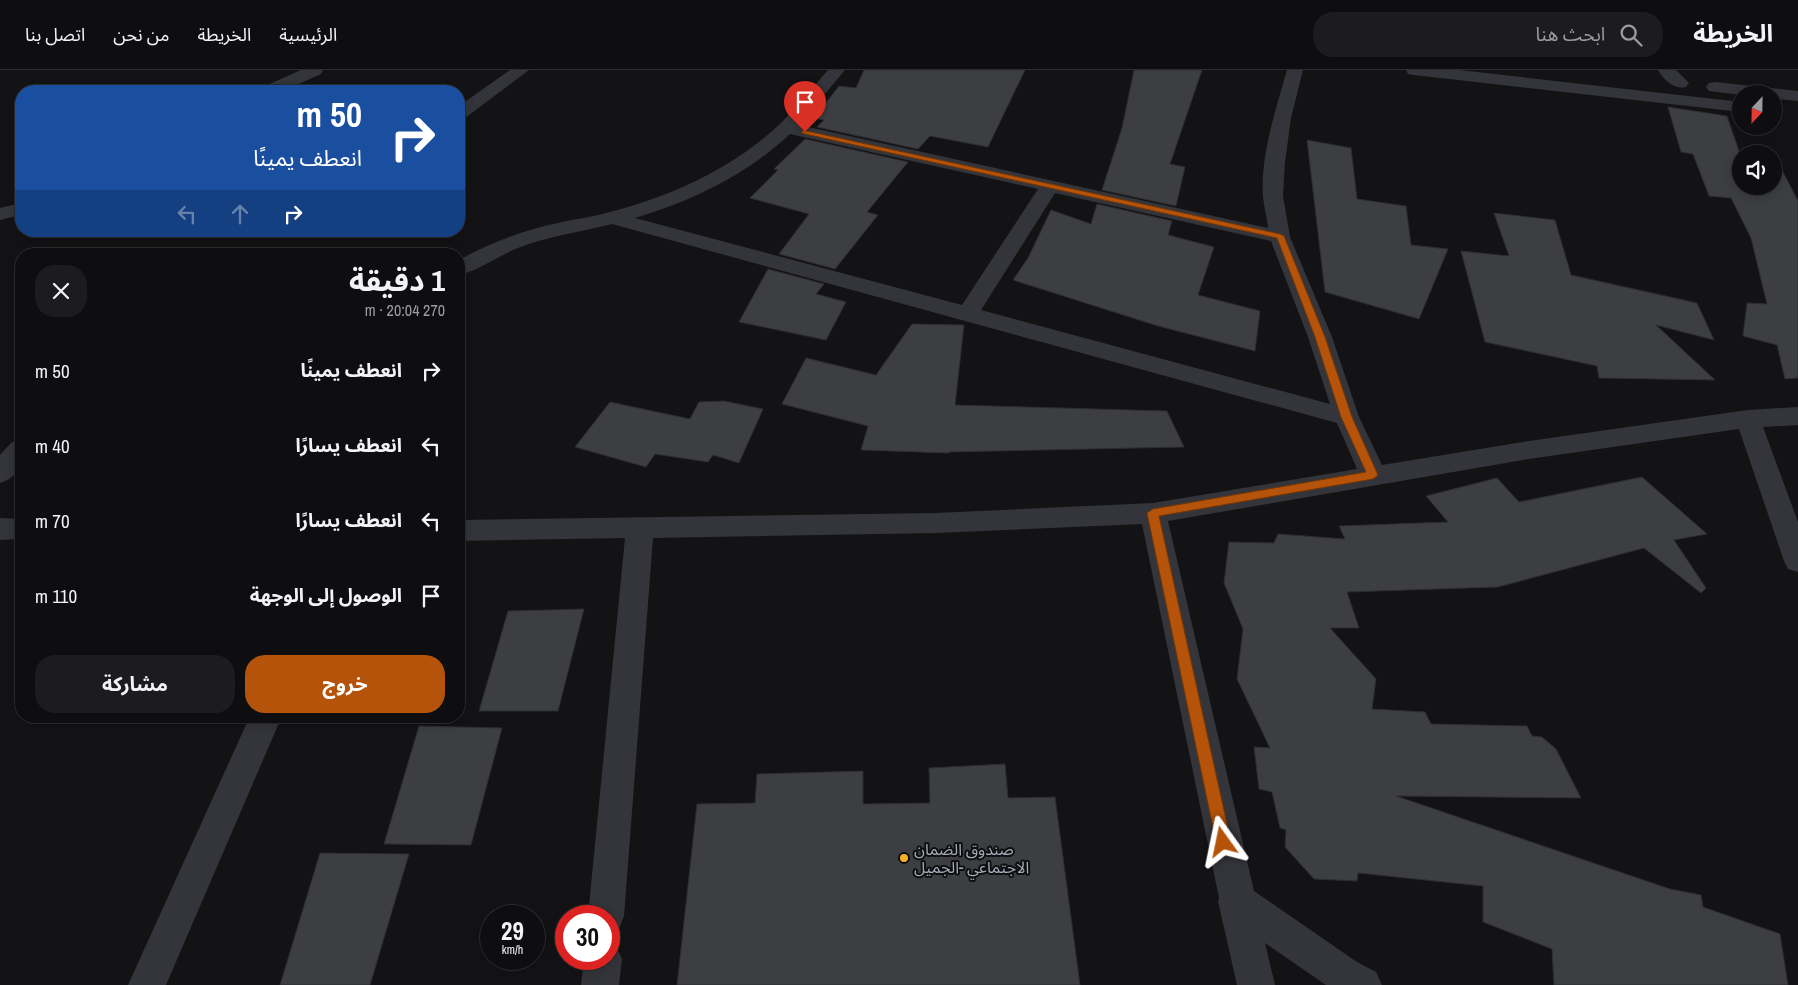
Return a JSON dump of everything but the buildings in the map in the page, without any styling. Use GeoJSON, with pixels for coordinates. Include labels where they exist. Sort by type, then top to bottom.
{"type":"FeatureCollection","features":[{"type":"Feature","properties":{"kind":"street"},"geometry":{"type":"LineString","coordinates":[[282,85],[314,70]]}},
{"type":"Feature","properties":{"kind":"street"},"geometry":{"type":"LineString","coordinates":[[465,110],[521,70]]}},
{"type":"Feature","properties":{"kind":"street"},"geometry":{"type":"LineString","coordinates":[[465,265],[542,233],[612,218],[655,205],[728,173],[761,150],[786,128],[836,70]]}},
{"type":"Feature","properties":{"kind":"street"},"geometry":{"type":"LineString","coordinates":[[1295,70],[1282,118],[1276,162],[1273,196],[1280,236],[1320,337],[1346,417],[1373,475]]}},
{"type":"Feature","properties":{"kind":"street"},"geometry":{"type":"LineString","coordinates":[[1414,70],[1732,106]]}},
{"type":"Feature","properties":{"kind":"street"},"geometry":{"type":"LineString","coordinates":[[1557,70],[1680,84],[1794,104]]}},
{"type":"Feature","properties":{"kind":"street"},"geometry":{"type":"LineString","coordinates":[[1666,70],[1680,84]]}},
{"type":"Feature","properties":{"kind":"street"},"geometry":{"type":"LineString","coordinates":[[1782,108],[1794,104]]}},
{"type":"Feature","properties":{"kind":"street"},"geometry":{"type":"LineString","coordinates":[[786,128],[1280,236]]}},
{"type":"Feature","properties":{"kind":"street"},"geometry":{"type":"LineString","coordinates":[[967,314],[1050,186]]}},
{"type":"Feature","properties":{"kind":"street"},"geometry":{"type":"LineString","coordinates":[[0,214],[15,210]]}},
{"type":"Feature","properties":{"kind":"street"},"geometry":{"type":"LineString","coordinates":[[612,218],[1346,417]]}},
{"type":"Feature","properties":{"kind":"street"},"geometry":{"type":"LineString","coordinates":[[465,530],[936,523],[1153,513],[1528,450],[1748,419],[1798,416]]}},
{"type":"Feature","properties":{"kind":"street"},"geometry":{"type":"LineString","coordinates":[[1748,419],[1798,561]]}},
{"type":"Feature","properties":{"kind":"street"},"geometry":{"type":"LineString","coordinates":[[0,473],[15,455]]}},
{"type":"Feature","properties":{"kind":"street"},"geometry":{"type":"LineString","coordinates":[[1153,513],[1256,985]]}},
{"type":"Feature","properties":{"kind":"street"},"geometry":{"type":"LineString","coordinates":[[607,905],[640,526]]}},
{"type":"Feature","properties":{"kind":"street"},"geometry":{"type":"LineString","coordinates":[[0,529],[15,529]]}},
{"type":"Feature","properties":{"kind":"street"},"geometry":{"type":"LineString","coordinates":[[147,985],[263,723]]}},
{"type":"Feature","properties":{"kind":"street"},"geometry":{"type":"LineString","coordinates":[[1236,900],[1344,975],[1363,985]]}},
{"type":"Feature","properties":{"kind":"street"},"geometry":{"type":"LineString","coordinates":[[600,985],[602,970]]}},
{"type":"Feature","properties":{"kind":"place","name":"صندوق الضمان الاجتماعي -الجميل"},"geometry":{"type":"Point","coordinates":[904,858]}},
{"type":"Feature","properties":{"kind":"route"},"geometry":{"type":"LineString","coordinates":[[805,132],[1280,236],[1320,337],[1346,417],[1373,475],[1153,513],[1223,842]]}}]}
